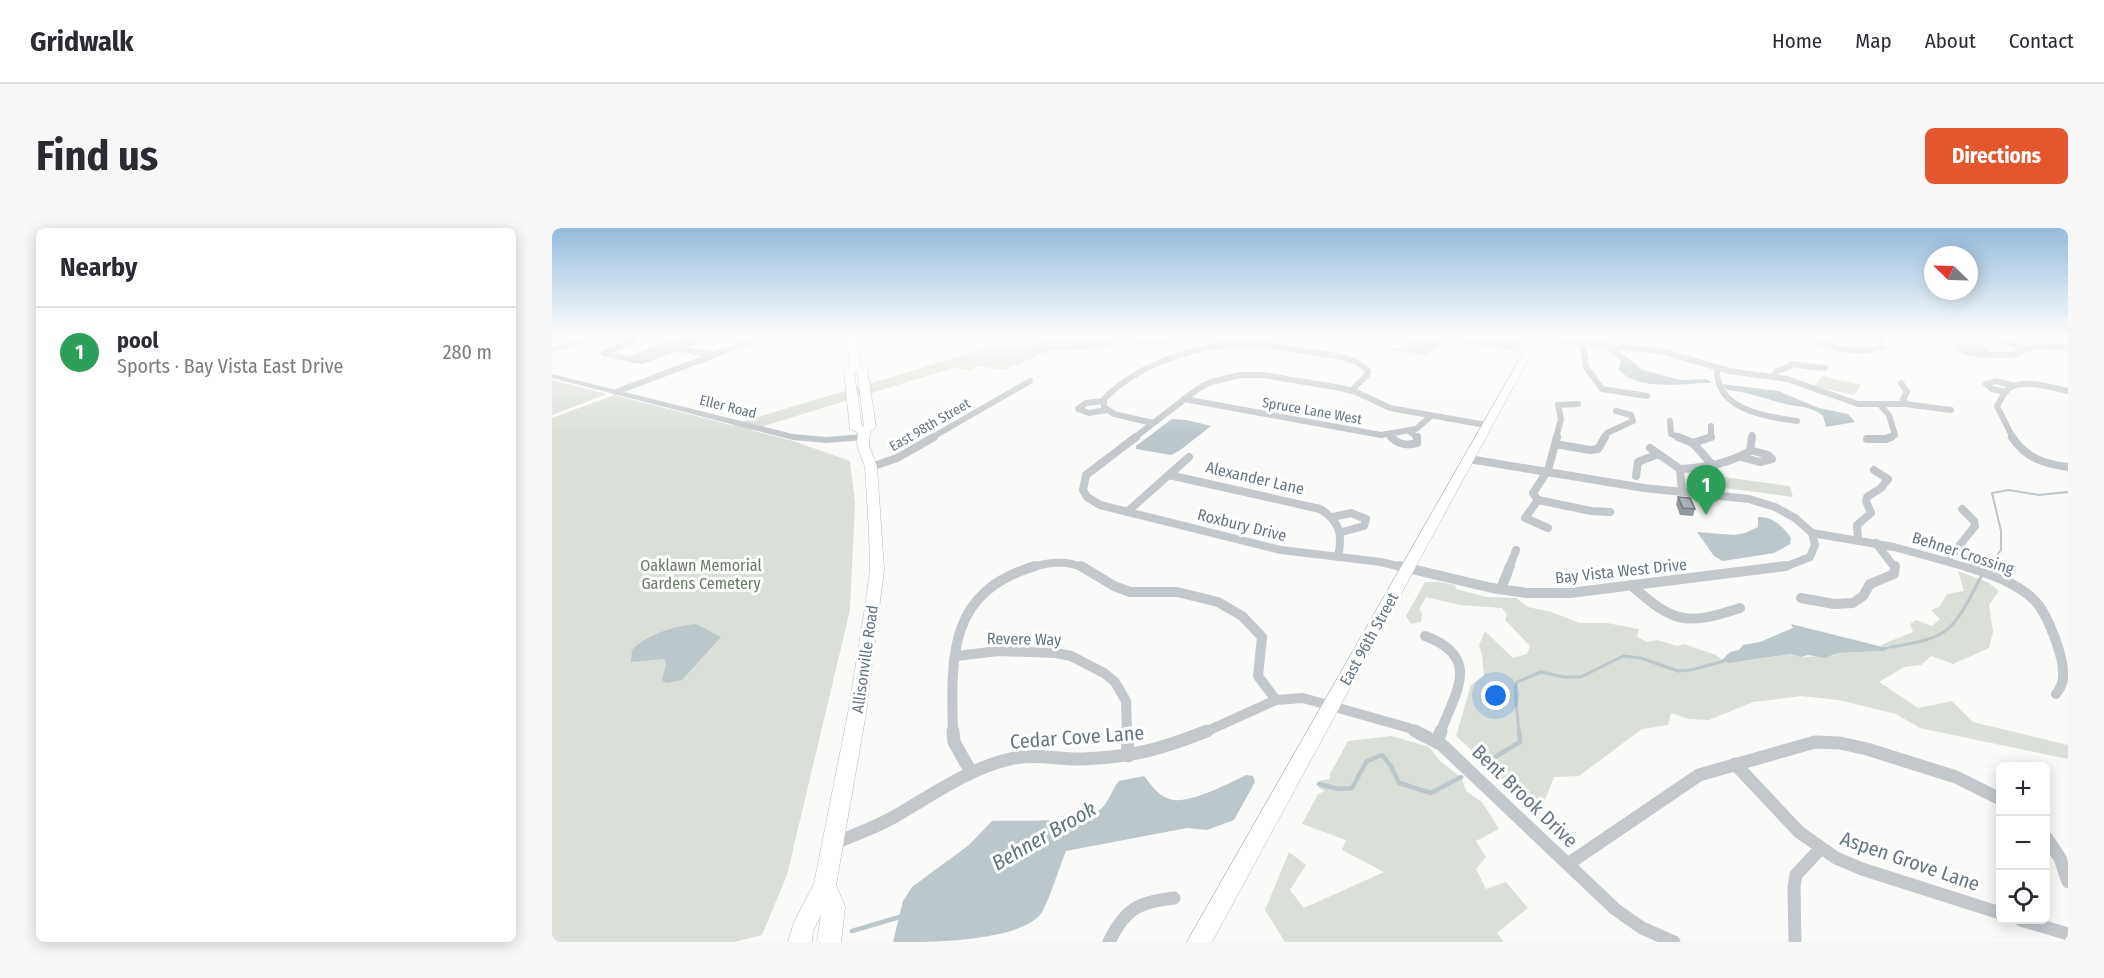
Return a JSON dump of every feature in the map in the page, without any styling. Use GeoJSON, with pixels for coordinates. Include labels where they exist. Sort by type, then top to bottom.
{"type":"FeatureCollection","features":[{"type":"Feature","properties":{"kind":"main road","name":"Allisonville Road"},"geometry":{"type":"LineString","coordinates":[[800,942],[802,930],[825,885],[857,713],[873,608],[877,554],[871,467],[863,445],[864,434],[856,429],[849,371],[852,369]]}},
{"type":"Feature","properties":{"kind":"main road","name":"East 96th Street"},"geometry":{"type":"LineString","coordinates":[[1199,942],[1518,369]]}},
{"type":"Feature","properties":{"kind":"main road","name":"Allisonville Road"},"geometry":{"type":"LineString","coordinates":[[825,885],[834,907],[829,942]]}},
{"type":"Feature","properties":{"kind":"street"},"geometry":{"type":"LineString","coordinates":[[616,392],[676,369]]}},
{"type":"Feature","properties":{"kind":"street"},"geometry":{"type":"LineString","coordinates":[[1107,410],[1104,401],[1108,393],[1146,369]]}},
{"type":"Feature","properties":{"kind":"street"},"geometry":{"type":"LineString","coordinates":[[1351,391],[1367,375],[1366,369]]}},
{"type":"Feature","properties":{"kind":"street"},"geometry":{"type":"LineString","coordinates":[[1587,369],[1602,389],[1647,396]]}},
{"type":"Feature","properties":{"kind":"street"},"geometry":{"type":"LineString","coordinates":[[1717,369],[1717,384],[1728,398],[1749,411],[1797,421]]}},
{"type":"Feature","properties":{"kind":"street"},"geometry":{"type":"LineString","coordinates":[[1726,369],[1798,382],[1847,402],[1881,406],[1907,404],[1951,410]]}},
{"type":"Feature","properties":{"kind":"street"},"geometry":{"type":"LineString","coordinates":[[1774,376],[1776,371],[1783,369]]}},
{"type":"Feature","properties":{"kind":"street"},"geometry":{"type":"LineString","coordinates":[[1104,401],[1086,403],[1078,409],[1089,413],[1107,410],[1124,417],[1153,423],[1211,382],[1240,375],[1263,375],[1351,391],[1390,408],[1433,417],[1441,421],[1485,427]]}},
{"type":"Feature","properties":{"kind":"street","name":"Eller Road"},"geometry":{"type":"LineString","coordinates":[[552,376],[794,437],[830,440],[864,434]]}},
{"type":"Feature","properties":{"kind":"street","name":"East 98th Street"},"geometry":{"type":"LineString","coordinates":[[871,467],[897,458],[1030,381]]}},
{"type":"Feature","properties":{"kind":"street"},"geometry":{"type":"LineString","coordinates":[[2006,392],[1991,388],[1986,384],[1995,381],[2014,386],[2068,390]]}},
{"type":"Feature","properties":{"kind":"street"},"geometry":{"type":"LineString","coordinates":[[1901,383],[1907,392],[1903,399],[1907,404]]}},
{"type":"Feature","properties":{"kind":"street"},"geometry":{"type":"LineString","coordinates":[[2014,386],[2006,392],[1999,403],[1998,410],[2020,451],[2031,458],[2068,467]]}},
{"type":"Feature","properties":{"kind":"street","name":"Spruce Lane West"},"geometry":{"type":"LineString","coordinates":[[1184,399],[1362,432],[1389,434],[1409,431],[1433,417]]}},
{"type":"Feature","properties":{"kind":"street"},"geometry":{"type":"LineString","coordinates":[[1578,404],[1563,403],[1557,406],[1562,418],[1548,470],[1533,493],[1538,500],[1591,511],[1610,512]]}},
{"type":"Feature","properties":{"kind":"street"},"geometry":{"type":"LineString","coordinates":[[1867,439],[1886,440],[1895,435],[1889,415],[1881,406]]}},
{"type":"Feature","properties":{"kind":"street"},"geometry":{"type":"LineString","coordinates":[[1555,444],[1596,449],[1607,433],[1628,425],[1634,419],[1629,414],[1616,411]]}},
{"type":"Feature","properties":{"kind":"street"},"geometry":{"type":"LineString","coordinates":[[1670,421],[1671,434],[1693,443],[1714,467]]}},
{"type":"Feature","properties":{"kind":"street","name":"Roxbury Drive"},"geometry":{"type":"LineString","coordinates":[[1153,423],[1086,475],[1082,491],[1092,501],[1126,512],[1281,550],[1408,568]]}},
{"type":"Feature","properties":{"kind":"street"},"geometry":{"type":"LineString","coordinates":[[1693,443],[1711,437],[1712,426]]}},
{"type":"Feature","properties":{"kind":"street"},"geometry":{"type":"LineString","coordinates":[[1389,434],[1397,443],[1410,445],[1417,443],[1418,437],[1409,431]]}},
{"type":"Feature","properties":{"kind":"street"},"geometry":{"type":"LineString","coordinates":[[1650,448],[1680,469],[1714,467],[1741,457],[1750,450],[1752,435]]}},
{"type":"Feature","properties":{"kind":"street"},"geometry":{"type":"LineString","coordinates":[[1741,457],[1760,462],[1772,459],[1767,454],[1750,450]]}},
{"type":"Feature","properties":{"kind":"street"},"geometry":{"type":"LineString","coordinates":[[1636,476],[1638,462],[1658,454]]}},
{"type":"Feature","properties":{"kind":"street"},"geometry":{"type":"LineString","coordinates":[[1470,456],[1635,487],[1736,497],[1762,503],[1789,514],[1812,533]]}},
{"type":"Feature","properties":{"kind":"street"},"geometry":{"type":"LineString","coordinates":[[1126,512],[1189,457]]}},
{"type":"Feature","properties":{"kind":"street"},"geometry":{"type":"LineString","coordinates":[[1680,469],[1682,492]]}},
{"type":"Feature","properties":{"kind":"street"},"geometry":{"type":"LineString","coordinates":[[1858,540],[1857,525],[1871,513],[1866,501],[1867,497],[1881,488],[1888,479],[1882,473],[1874,470]]}},
{"type":"Feature","properties":{"kind":"street","name":"Alexander Lane"},"geometry":{"type":"LineString","coordinates":[[1169,474],[1311,506],[1333,517],[1351,513],[1366,519],[1366,524],[1360,528],[1342,532]]}},
{"type":"Feature","properties":{"kind":"street"},"geometry":{"type":"LineString","coordinates":[[1538,500],[1525,518],[1548,528]]}},
{"type":"Feature","properties":{"kind":"street"},"geometry":{"type":"LineString","coordinates":[[1947,561],[1975,526],[1974,520],[1962,509]]}},
{"type":"Feature","properties":{"kind":"street"},"geometry":{"type":"LineString","coordinates":[[1333,517],[1339,523],[1342,532],[1338,557]]}},
{"type":"Feature","properties":{"kind":"street","name":"Bay Vista West Drive"},"geometry":{"type":"LineString","coordinates":[[1408,568],[1501,590],[1559,594],[1794,564],[1813,553],[1815,545],[1812,533]]}},
{"type":"Feature","properties":{"kind":"street","name":"Behner Crossing"},"geometry":{"type":"LineString","coordinates":[[1812,533],[1876,543],[1947,561],[2006,581],[2035,600],[2052,636],[2064,671],[2064,683],[2056,694]]}},
{"type":"Feature","properties":{"kind":"street"},"geometry":{"type":"LineString","coordinates":[[1801,598],[1834,604],[1853,603],[1863,596],[1870,584],[1894,574],[1895,566],[1876,543]]}},
{"type":"Feature","properties":{"kind":"street"},"geometry":{"type":"LineString","coordinates":[[1501,590],[1516,550]]}},
{"type":"Feature","properties":{"kind":"street"},"geometry":{"type":"LineString","coordinates":[[970,772],[954,742],[953,730],[958,638],[965,616],[977,600],[1000,581],[1027,568],[1047,563],[1069,563],[1091,569],[1121,590],[1187,593],[1227,605],[1251,622],[1262,637],[1258,676],[1276,700]]}},
{"type":"Feature","properties":{"kind":"street"},"geometry":{"type":"LineString","coordinates":[[1631,585],[1656,608],[1669,615],[1687,620],[1708,619],[1740,608]]}},
{"type":"Feature","properties":{"kind":"street"},"geometry":{"type":"LineString","coordinates":[[1425,636],[1450,650],[1460,663],[1462,674],[1437,742]]}},
{"type":"Feature","properties":{"kind":"street","name":"Revere Way"},"geometry":{"type":"LineString","coordinates":[[957,656],[998,651],[1056,652],[1071,656],[1104,673],[1115,682],[1126,701],[1128,756]]}},
{"type":"Feature","properties":{"kind":"street","name":"Cedar Cove Lane"},"geometry":{"type":"LineString","coordinates":[[832,845],[890,819],[970,772],[1011,759],[1044,755],[1080,759],[1128,756],[1177,744],[1276,700],[1303,698],[1332,706]]}},
{"type":"Feature","properties":{"kind":"street","name":"Bent Brook Drive"},"geometry":{"type":"LineString","coordinates":[[1332,706],[1408,728],[1437,742],[1450,751],[1624,917],[1647,931],[1674,942]]}},
{"type":"Feature","properties":{"kind":"street"},"geometry":{"type":"LineString","coordinates":[[1568,864],[1699,775],[1804,744],[1827,742],[1846,744],[1956,777],[1996,797]]}},
{"type":"Feature","properties":{"kind":"street","name":"Aspen Grove Lane"},"geometry":{"type":"LineString","coordinates":[[1735,764],[1799,832],[1821,849],[1863,869],[1996,911]]}},
{"type":"Feature","properties":{"kind":"street"},"geometry":{"type":"LineString","coordinates":[[2050,843],[2060,858],[2068,882]]}},
{"type":"Feature","properties":{"kind":"street"},"geometry":{"type":"LineString","coordinates":[[1795,942],[1794,887],[1796,875],[1821,849]]}},
{"type":"Feature","properties":{"kind":"street"},"geometry":{"type":"LineString","coordinates":[[1108,942],[1129,910],[1148,900],[1174,898]]}},
{"type":"Feature","properties":{"kind":"street"},"geometry":{"type":"LineString","coordinates":[[2034,924],[2068,934]]}},
{"type":"Feature","properties":{"kind":"green space","name":"Oaklawn Memorial Gardens Cemetery"},"geometry":{"type":"Polygon","coordinates":[[[917,369],[949,369],[751,430],[793,441],[850,461],[855,502],[850,610],[787,875],[762,935],[734,942],[552,942],[552,418],[614,395],[731,425],[917,369]]]}},
{"type":"Feature","properties":{"kind":"green space"},"geometry":{"type":"Polygon","coordinates":[[[1822,376],[1861,385],[1854,395],[1814,386],[1822,376]]]}},
{"type":"Feature","properties":{"kind":"green space"},"geometry":{"type":"Polygon","coordinates":[[[552,380],[607,394],[552,415],[552,380]]]}},
{"type":"Feature","properties":{"kind":"green space"},"geometry":{"type":"Polygon","coordinates":[[[1693,473],[1790,486],[1793,497],[1695,484],[1693,473]]]}},
{"type":"Feature","properties":{"kind":"green space"},"geometry":{"type":"Polygon","coordinates":[[[1958,571],[1989,583],[1999,591],[1989,605],[1993,632],[1989,648],[1953,664],[1931,656],[1921,665],[1904,667],[1879,682],[1918,708],[1952,701],[1973,722],[2068,745],[2068,759],[1920,728],[1896,714],[1839,700],[1801,696],[1753,702],[1709,720],[1689,719],[1671,713],[1668,725],[1642,729],[1579,776],[1554,777],[1544,802],[1531,805],[1456,736],[1471,685],[1484,676],[1479,645],[1485,631],[1513,658],[1527,654],[1530,646],[1505,620],[1507,615],[1502,608],[1459,605],[1426,597],[1419,609],[1422,614],[1421,622],[1411,624],[1406,616],[1425,582],[1440,582],[1486,597],[1516,598],[1528,607],[1551,612],[1580,623],[1607,623],[1639,629],[1637,637],[1647,642],[1657,640],[1677,646],[1684,644],[1716,655],[1724,662],[1791,654],[1801,657],[1832,656],[1838,653],[1883,651],[1881,645],[1913,632],[1910,624],[1916,620],[1932,626],[1940,619],[1931,610],[1939,607],[1947,594],[1964,591],[1958,571]]]}},
{"type":"Feature","properties":{"kind":"green space"},"geometry":{"type":"Polygon","coordinates":[[[1392,736],[1429,747],[1441,762],[1461,777],[1466,791],[1482,802],[1499,829],[1476,841],[1486,857],[1476,869],[1486,889],[1506,882],[1528,908],[1497,933],[1504,942],[1285,942],[1265,910],[1289,852],[1306,865],[1290,890],[1304,908],[1384,872],[1342,850],[1346,840],[1302,824],[1318,794],[1325,791],[1319,788],[1319,781],[1330,779],[1330,774],[1348,741],[1392,736]]]}},
{"type":"Feature","properties":{"kind":"water"},"geometry":{"type":"Polygon","coordinates":[[[1618,369],[1642,369],[1680,380],[1707,379],[1712,383],[1649,384],[1627,376],[1618,369]]]}},
{"type":"Feature","properties":{"kind":"water"},"geometry":{"type":"Polygon","coordinates":[[[1722,384],[1778,391],[1819,408],[1848,414],[1855,422],[1826,427],[1823,416],[1818,412],[1727,390],[1722,384]]]}},
{"type":"Feature","properties":{"kind":"water"},"geometry":{"type":"Polygon","coordinates":[[[1172,419],[1211,426],[1171,455],[1136,449],[1136,446],[1172,419]]]}},
{"type":"Feature","properties":{"kind":"water"},"geometry":{"type":"Polygon","coordinates":[[[1758,517],[1768,518],[1781,526],[1791,538],[1790,544],[1774,553],[1723,561],[1714,556],[1697,532],[1734,535],[1745,533],[1758,527],[1758,517]]]}},
{"type":"Feature","properties":{"kind":"water"},"geometry":{"type":"Polygon","coordinates":[[[696,624],[721,637],[682,680],[666,683],[662,680],[666,664],[664,659],[631,662],[632,650],[646,639],[670,629],[696,624]]]}},
{"type":"Feature","properties":{"kind":"water"},"geometry":{"type":"Polygon","coordinates":[[[1791,624],[1883,647],[1892,647],[1883,651],[1838,653],[1825,658],[1808,655],[1801,657],[1791,654],[1729,663],[1722,660],[1730,652],[1739,650],[1743,645],[1760,642],[1793,628],[1791,624]]]}},
{"type":"Feature","properties":{"kind":"water"},"geometry":{"type":"Polygon","coordinates":[[[1246,775],[1253,776],[1255,782],[1234,820],[1207,830],[1187,828],[1066,851],[1043,910],[1028,924],[1012,931],[971,939],[893,942],[903,901],[912,887],[969,845],[992,821],[1033,821],[1081,817],[1102,808],[1119,781],[1144,776],[1164,797],[1181,800],[1210,792],[1246,775]]]}},
{"type":"Feature","properties":{"kind":"building"},"geometry":{"type":"Polygon","coordinates":[[[1678,497],[1690,498],[1695,509],[1683,508],[1678,497]]]}},
{"type":"Feature","properties":{"kind":"waterway","name":"Behner Brook"},"geometry":{"type":"LineString","coordinates":[[1987,568],[2001,550],[2001,531],[1992,493],[2009,490],[2039,495],[2068,492]]}},
{"type":"Feature","properties":{"kind":"waterway","name":"Behner Brook"},"geometry":{"type":"LineString","coordinates":[[1891,647],[1939,635],[1956,620],[1981,577]]}},
{"type":"Feature","properties":{"kind":"waterway","name":"Behner Brook"},"geometry":{"type":"LineString","coordinates":[[1519,733],[1515,689],[1517,682],[1541,672],[1564,677],[1581,677],[1623,656],[1641,658],[1678,671],[1724,661]]}},
{"type":"Feature","properties":{"kind":"waterway","name":"Behner Brook"},"geometry":{"type":"LineString","coordinates":[[1485,763],[1520,742],[1519,731]]}},
{"type":"Feature","properties":{"kind":"waterway","name":"Behner Brook"},"geometry":{"type":"LineString","coordinates":[[1319,784],[1338,789],[1352,788],[1367,761],[1382,755],[1391,766],[1399,783],[1431,793],[1461,777]]}},
{"type":"Feature","properties":{"kind":"waterway","name":"Behner Brook"},"geometry":{"type":"LineString","coordinates":[[852,931],[903,916]]}},
{"type":"Feature","properties":{"kind":"place","name":"pool"},"geometry":{"type":"Point","coordinates":[1706,515]}}]}
